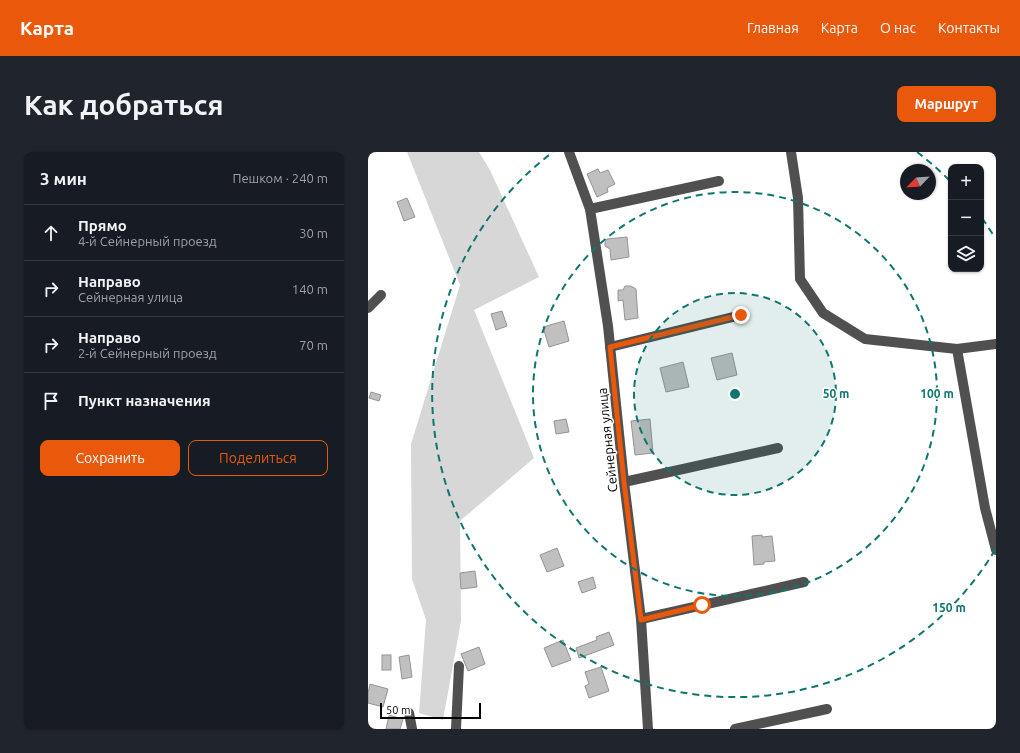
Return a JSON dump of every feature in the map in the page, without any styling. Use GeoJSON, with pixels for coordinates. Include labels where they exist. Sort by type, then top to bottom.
{"type":"FeatureCollection","features":[{"type":"Feature","properties":{"kind":"lane","name":"Сейнерная улица"},"geometry":{"type":"LineString","coordinates":[[568,152],[590,209],[610,347],[624,482],[641,620],[648,729]]}},
{"type":"Feature","properties":{"kind":"lane"},"geometry":{"type":"LineString","coordinates":[[791,152],[798,198],[800,279],[823,313],[864,339],[957,349],[996,344]]}},
{"type":"Feature","properties":{"kind":"lane"},"geometry":{"type":"LineString","coordinates":[[590,209],[719,181]]}},
{"type":"Feature","properties":{"kind":"lane"},"geometry":{"type":"LineString","coordinates":[[368,308],[381,295]]}},
{"type":"Feature","properties":{"kind":"lane"},"geometry":{"type":"LineString","coordinates":[[610,347],[741,315]]}},
{"type":"Feature","properties":{"kind":"lane"},"geometry":{"type":"LineString","coordinates":[[957,349],[985,508],[996,550]]}},
{"type":"Feature","properties":{"kind":"lane"},"geometry":{"type":"LineString","coordinates":[[624,482],[778,448]]}},
{"type":"Feature","properties":{"kind":"lane"},"geometry":{"type":"LineString","coordinates":[[641,620],[804,582]]}},
{"type":"Feature","properties":{"kind":"lane"},"geometry":{"type":"LineString","coordinates":[[456,729],[459,666]]}},
{"type":"Feature","properties":{"kind":"lane"},"geometry":{"type":"LineString","coordinates":[[734,729],[827,709]]}},
{"type":"Feature","properties":{"kind":"lane"},"geometry":{"type":"LineString","coordinates":[[409,713],[412,729]]}},
{"type":"Feature","properties":{"kind":"shaded area"},"geometry":{"type":"Polygon","coordinates":[[[407,152],[479,152],[490,170],[539,277],[474,310],[534,458],[460,521],[461,621],[443,720],[419,713],[426,620],[412,579],[411,444],[460,285],[407,152]]]}},
{"type":"Feature","properties":{"kind":"building"},"geometry":{"type":"Polygon","coordinates":[[[598,169],[600,173],[608,170],[615,184],[607,188],[608,192],[597,197],[587,174],[598,169]]]}},
{"type":"Feature","properties":{"kind":"building"},"geometry":{"type":"Polygon","coordinates":[[[407,198],[415,217],[404,221],[397,202],[407,198]]]}},
{"type":"Feature","properties":{"kind":"building"},"geometry":{"type":"Polygon","coordinates":[[[627,237],[629,257],[611,260],[610,249],[605,246],[607,239],[627,237]]]}},
{"type":"Feature","properties":{"kind":"building"},"geometry":{"type":"Polygon","coordinates":[[[625,286],[631,286],[636,289],[638,318],[625,320],[623,300],[618,301],[618,290],[623,290],[625,286]]]}},
{"type":"Feature","properties":{"kind":"building"},"geometry":{"type":"Polygon","coordinates":[[[502,311],[507,326],[496,330],[491,314],[502,311]]]}},
{"type":"Feature","properties":{"kind":"building"},"geometry":{"type":"Polygon","coordinates":[[[564,321],[569,341],[549,347],[543,327],[564,321]]]}},
{"type":"Feature","properties":{"kind":"building"},"geometry":{"type":"Polygon","coordinates":[[[732,353],[737,375],[717,380],[711,358],[732,353]]]}},
{"type":"Feature","properties":{"kind":"building"},"geometry":{"type":"Polygon","coordinates":[[[683,362],[689,387],[666,392],[660,368],[683,362]]]}},
{"type":"Feature","properties":{"kind":"building"},"geometry":{"type":"Polygon","coordinates":[[[371,392],[381,395],[379,401],[369,398],[371,392]]]}},
{"type":"Feature","properties":{"kind":"building"},"geometry":{"type":"Polygon","coordinates":[[[566,419],[569,432],[556,434],[554,421],[566,419]]]}},
{"type":"Feature","properties":{"kind":"building"},"geometry":{"type":"Polygon","coordinates":[[[650,419],[653,453],[635,455],[631,421],[650,419]]]}},
{"type":"Feature","properties":{"kind":"building"},"geometry":{"type":"Polygon","coordinates":[[[762,535],[762,537],[772,536],[775,561],[754,565],[752,536],[762,535]]]}},
{"type":"Feature","properties":{"kind":"building"},"geometry":{"type":"Polygon","coordinates":[[[557,548],[564,566],[547,572],[540,555],[557,548]]]}},
{"type":"Feature","properties":{"kind":"building"},"geometry":{"type":"Polygon","coordinates":[[[475,571],[477,587],[461,589],[460,573],[475,571]]]}},
{"type":"Feature","properties":{"kind":"building"},"geometry":{"type":"Polygon","coordinates":[[[593,577],[596,588],[582,593],[578,582],[593,577]]]}},
{"type":"Feature","properties":{"kind":"building"},"geometry":{"type":"Polygon","coordinates":[[[609,632],[614,645],[579,658],[576,648],[597,640],[596,637],[609,632]]]}},
{"type":"Feature","properties":{"kind":"building"},"geometry":{"type":"Polygon","coordinates":[[[563,640],[571,660],[552,667],[544,648],[563,640]]]}},
{"type":"Feature","properties":{"kind":"building"},"geometry":{"type":"Polygon","coordinates":[[[479,647],[485,664],[468,671],[461,654],[479,647]]]}},
{"type":"Feature","properties":{"kind":"building"},"geometry":{"type":"Polygon","coordinates":[[[382,655],[391,655],[391,670],[382,670],[382,655]]]}},
{"type":"Feature","properties":{"kind":"building"},"geometry":{"type":"Polygon","coordinates":[[[409,655],[412,677],[402,679],[399,657],[409,655]]]}},
{"type":"Feature","properties":{"kind":"building"},"geometry":{"type":"Polygon","coordinates":[[[601,667],[609,691],[589,698],[585,686],[589,684],[585,672],[601,667]]]}},
{"type":"Feature","properties":{"kind":"building"},"geometry":{"type":"Polygon","coordinates":[[[370,684],[388,689],[383,707],[368,703],[370,684]]]}},
{"type":"Feature","properties":{"kind":"building"},"geometry":{"type":"Polygon","coordinates":[[[389,715],[403,719],[400,729],[386,729],[389,715]]]}},
{"type":"Feature","properties":{"kind":"route"},"geometry":{"type":"LineString","coordinates":[[702,605],[641,620],[624,482],[610,347],[741,315]]}}]}
